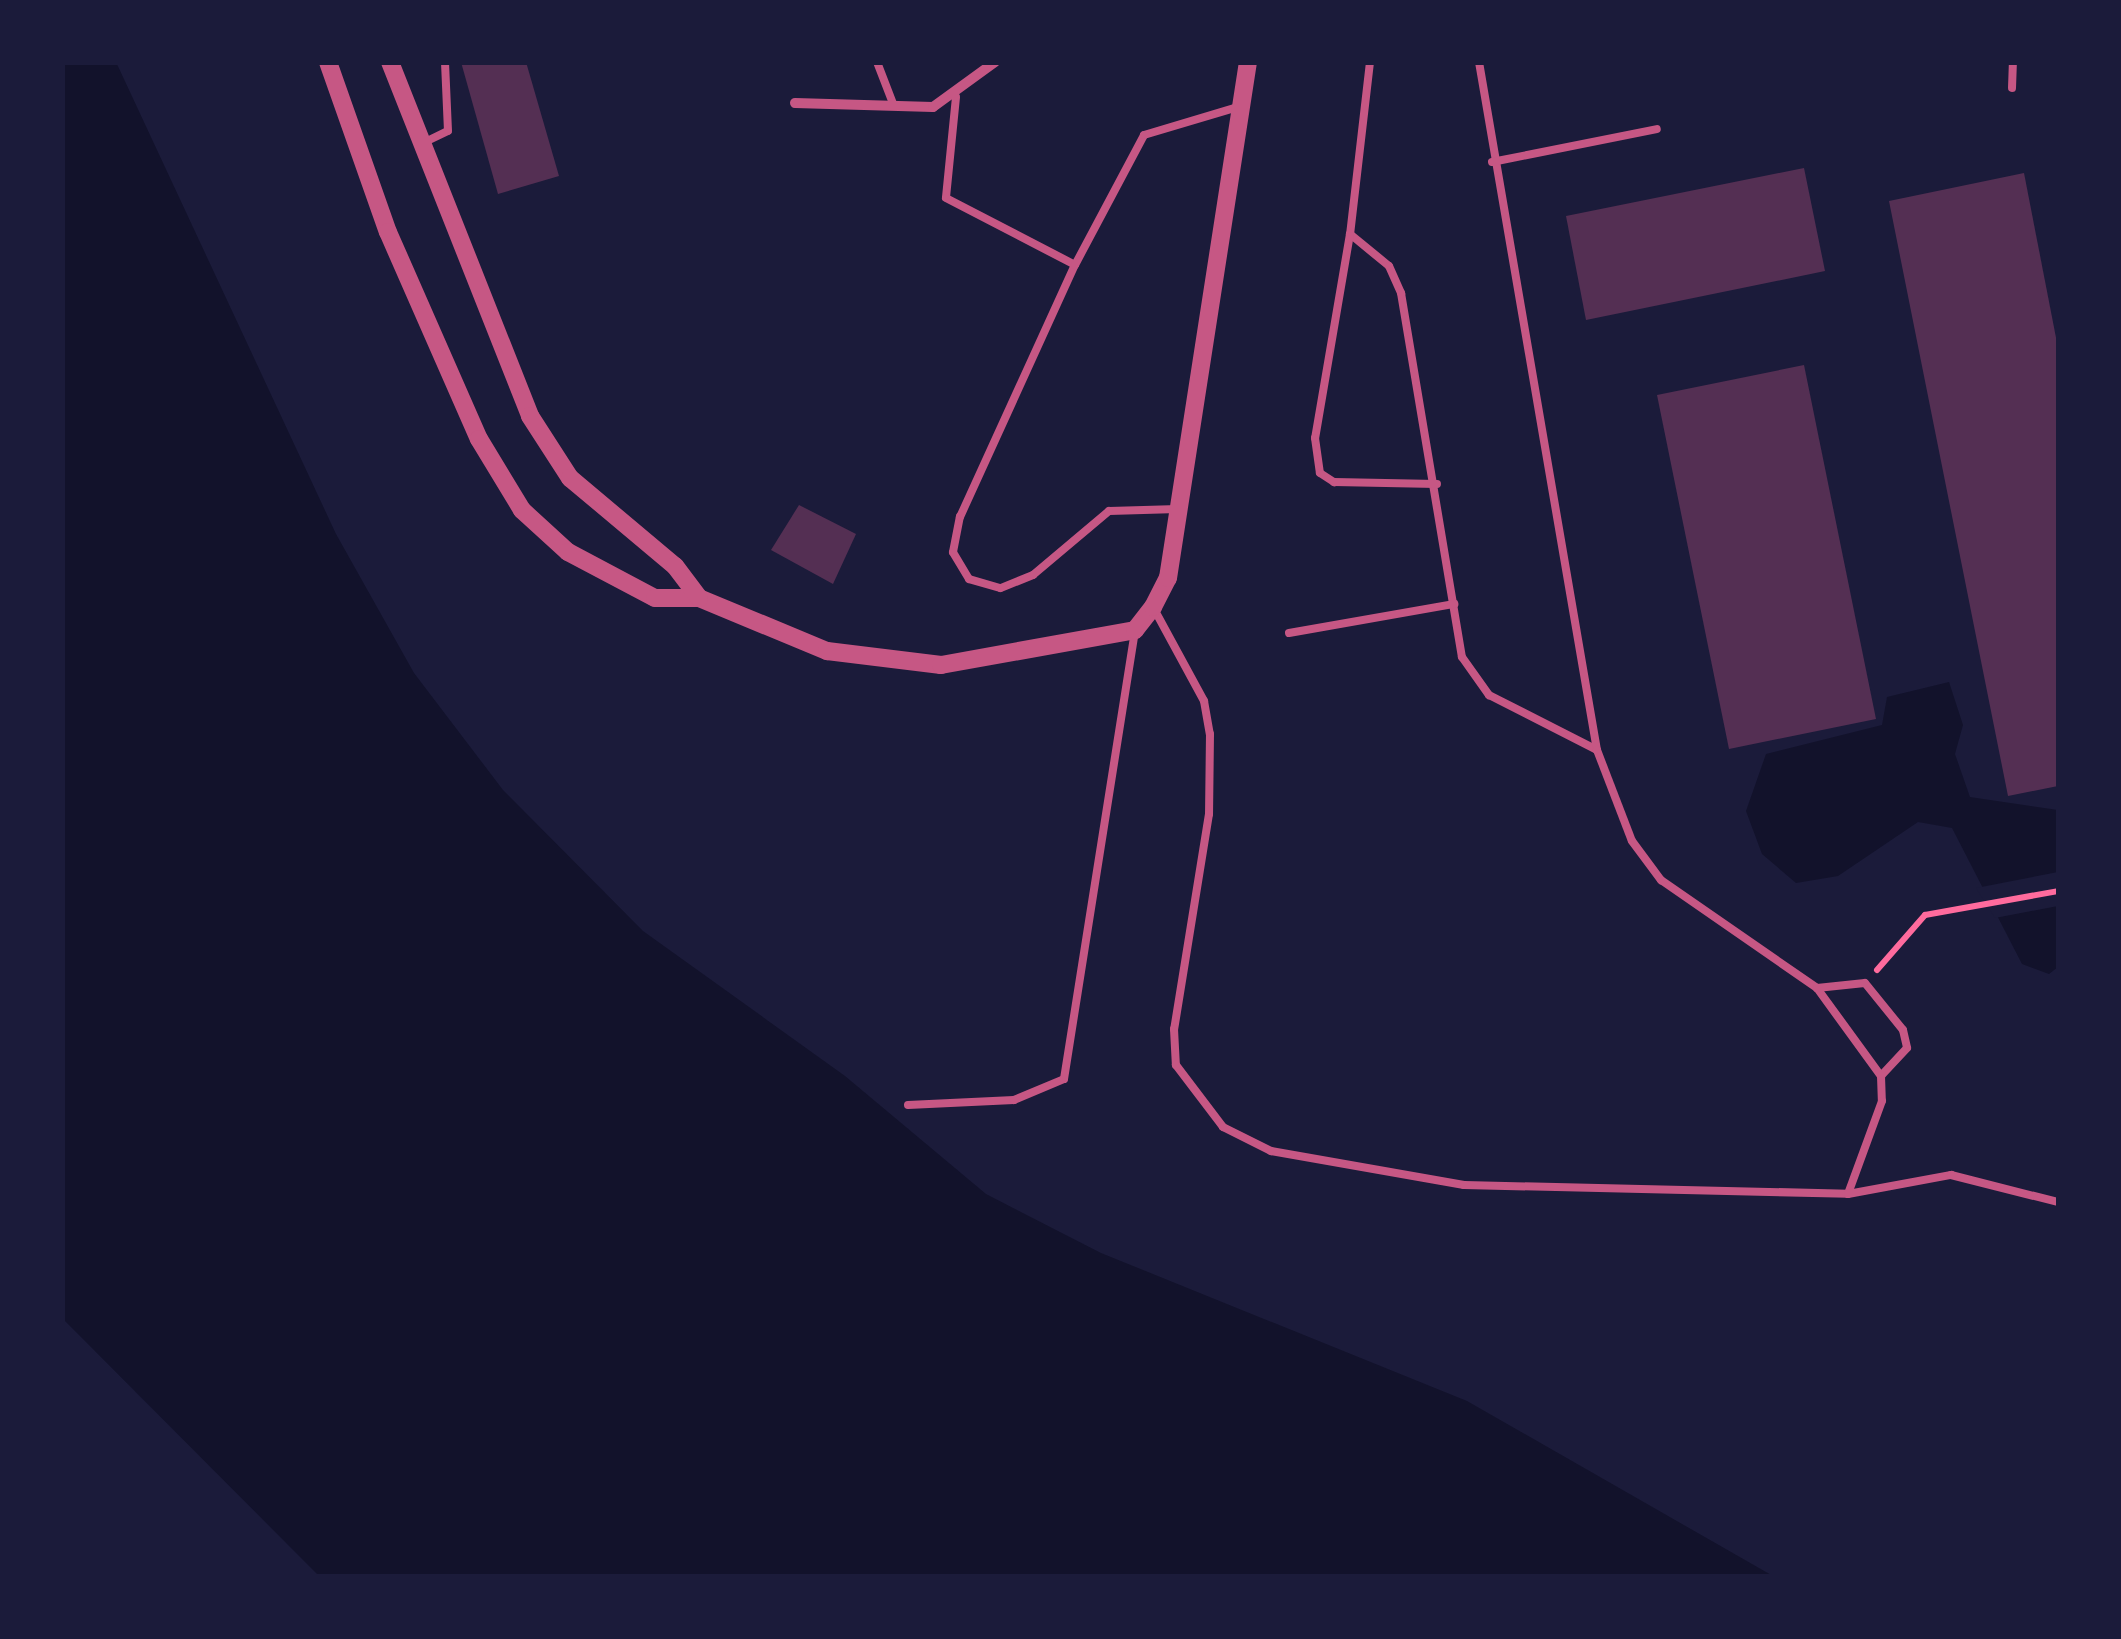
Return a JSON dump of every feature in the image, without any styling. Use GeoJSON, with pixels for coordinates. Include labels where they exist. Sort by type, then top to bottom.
{"type":"FeatureCollection","features":[{"type":"Feature","properties":{"kind":"street"},"geometry":{"type":"LineString","coordinates":[[328,62],[388,232],[479,439],[522,510],[568,552],[655,598],[698,598],[827,650],[941,665],[1135,630],[1154,607],[1178,509],[1248,62]]}},
{"type":"Feature","properties":{"kind":"street"},"geometry":{"type":"LineString","coordinates":[[390,62],[418,146],[530,416],[570,478],[675,566],[698,598]]}},
{"type":"Feature","properties":{"kind":"street"},"geometry":{"type":"LineString","coordinates":[[795,103],[894,106],[956,97],[995,62]]}},
{"type":"Feature","properties":{"kind":"lane"},"geometry":{"type":"LineString","coordinates":[[418,146],[448,130],[445,62]]}},
{"type":"Feature","properties":{"kind":"lane"},"geometry":{"type":"LineString","coordinates":[[877,62],[894,106]]}},
{"type":"Feature","properties":{"kind":"lane"},"geometry":{"type":"LineString","coordinates":[[1370,62],[1350,234],[1315,438],[1320,472],[1334,482],[1436,484]]}},
{"type":"Feature","properties":{"kind":"lane"},"geometry":{"type":"LineString","coordinates":[[1479,62],[1492,162],[1597,750],[1632,842],[1662,880],[1816,988],[1881,1076],[1882,1101],[1848,1194]]}},
{"type":"Feature","properties":{"kind":"lane"},"geometry":{"type":"LineString","coordinates":[[2012,88],[2013,62]]}},
{"type":"Feature","properties":{"kind":"lane"},"geometry":{"type":"LineString","coordinates":[[956,97],[946,198],[1075,264]]}},
{"type":"Feature","properties":{"kind":"lane"},"geometry":{"type":"LineString","coordinates":[[1178,509],[1109,511],[1033,575],[1000,588],[969,579],[953,552],[960,517],[1075,264],[1144,135],[1242,106]]}},
{"type":"Feature","properties":{"kind":"lane"},"geometry":{"type":"LineString","coordinates":[[1492,162],[1657,129]]}},
{"type":"Feature","properties":{"kind":"lane"},"geometry":{"type":"LineString","coordinates":[[1350,234],[1389,266],[1401,293],[1462,656],[1489,696],[1597,750]]}},
{"type":"Feature","properties":{"kind":"lane"},"geometry":{"type":"LineString","coordinates":[[1288,633],[1454,604]]}},
{"type":"Feature","properties":{"kind":"lane"},"geometry":{"type":"LineString","coordinates":[[1154,607],[1204,701],[1210,734],[1210,814],[1174,1029],[1176,1065],[1223,1127],[1271,1151],[1464,1185],[1848,1194],[1951,1175],[2058,1202]]}},
{"type":"Feature","properties":{"kind":"lane"},"geometry":{"type":"LineString","coordinates":[[908,1105],[1014,1100],[1064,1079],[1135,630]]}},
{"type":"Feature","properties":{"kind":"lane"},"geometry":{"type":"LineString","coordinates":[[1816,988],[1865,982],[1907,1048],[1881,1076]]}},
{"type":"Feature","properties":{"kind":"path"},"geometry":{"type":"LineString","coordinates":[[1865,982],[1925,915],[2058,891]]}},
{"type":"Feature","properties":{"kind":"shaded area"},"geometry":{"type":"Polygon","coordinates":[[[116,62],[336,534],[414,673],[503,790],[643,931],[845,1076],[986,1194],[1101,1253],[1467,1401],[1773,1576],[319,1576],[63,1319],[62,63],[116,62]]]}},
{"type":"Feature","properties":{"kind":"shaded area"},"geometry":{"type":"Polygon","coordinates":[[[1949,682],[1963,725],[1955,754],[1970,797],[2058,810],[2058,967],[2049,974],[2022,964],[1952,828],[1918,822],[1838,876],[1796,883],[1762,854],[1746,811],[1766,754],[1882,725],[1887,697],[1949,682]]]}},
{"type":"Feature","properties":{"kind":"pier"},"geometry":{"type":"Polygon","coordinates":[[[2058,872],[2058,906],[1995,918],[1976,888],[2058,872]]]}},
{"type":"Feature","properties":{"kind":"building"},"geometry":{"type":"Polygon","coordinates":[[[461,62],[526,62],[559,176],[498,194],[461,62]]]}},
{"type":"Feature","properties":{"kind":"building"},"geometry":{"type":"Polygon","coordinates":[[[1804,168],[1825,271],[1586,320],[1566,216],[1804,168]]]}},
{"type":"Feature","properties":{"kind":"building"},"geometry":{"type":"Polygon","coordinates":[[[2024,173],[2058,348],[2058,786],[2008,796],[1889,201],[2024,173]]]}},
{"type":"Feature","properties":{"kind":"building"},"geometry":{"type":"Polygon","coordinates":[[[1804,365],[1876,719],[1729,749],[1657,395],[1804,365]]]}},
{"type":"Feature","properties":{"kind":"building"},"geometry":{"type":"Polygon","coordinates":[[[799,505],[856,534],[833,584],[771,550],[799,505]]]}}]}
